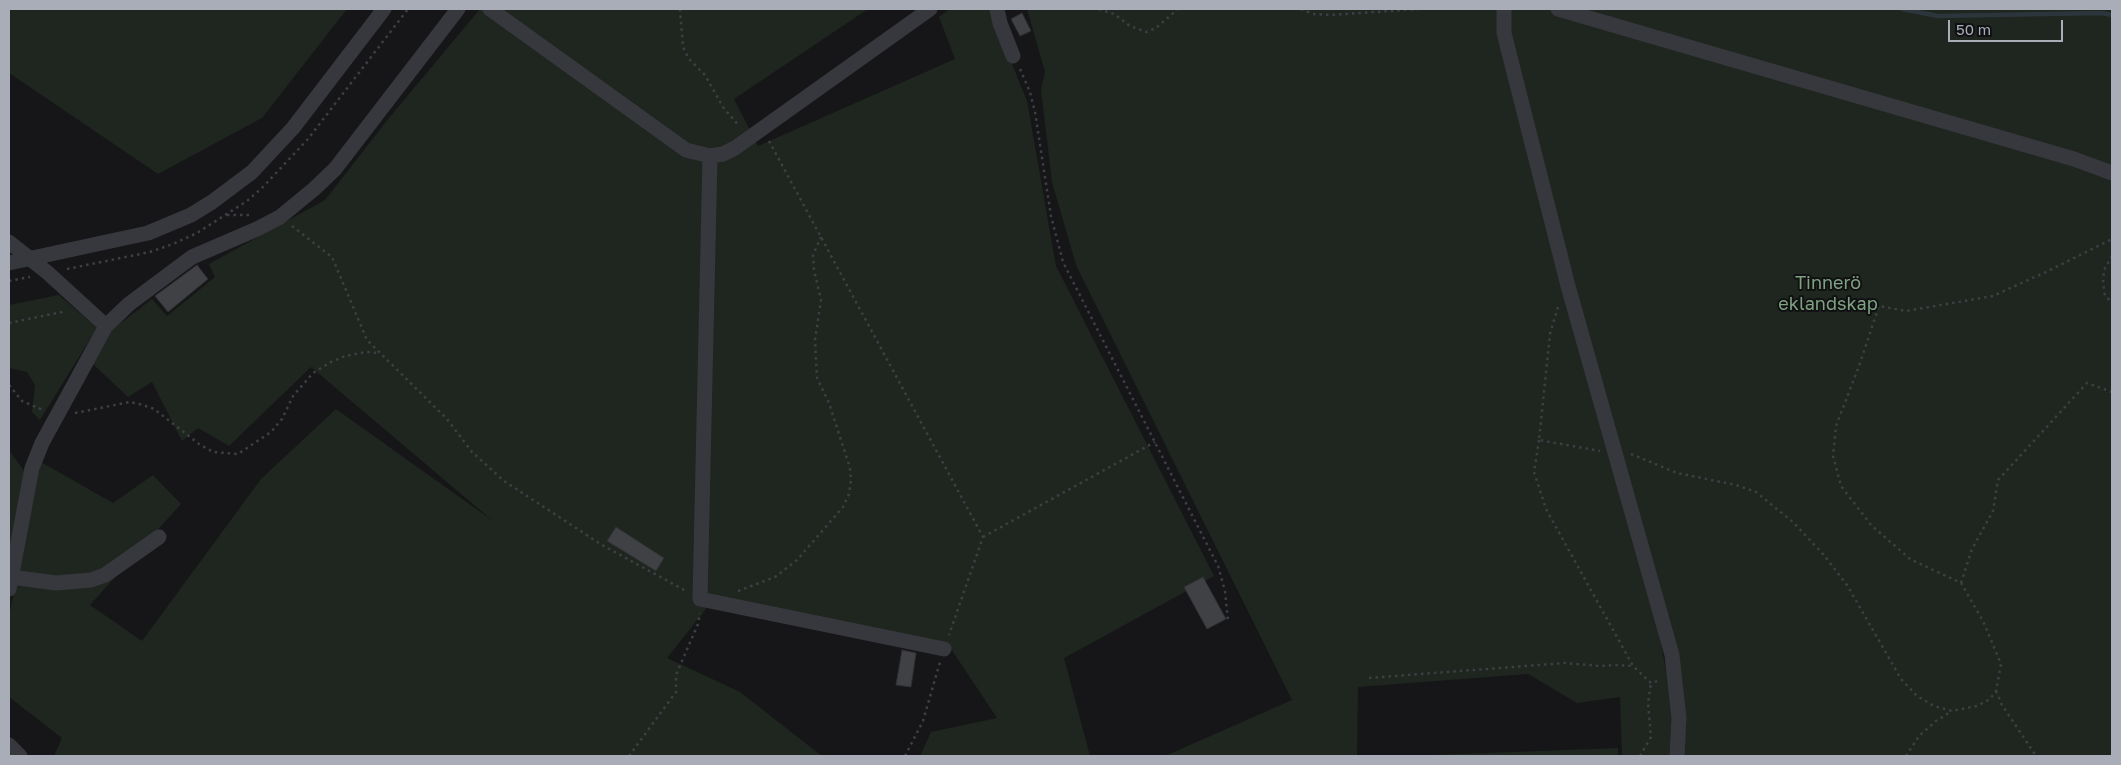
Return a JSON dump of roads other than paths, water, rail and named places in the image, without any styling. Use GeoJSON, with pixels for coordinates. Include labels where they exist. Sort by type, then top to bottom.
{"type":"FeatureCollection","features":[{"type":"Feature","properties":{"kind":"street"},"geometry":{"type":"LineString","coordinates":[[9,263],[148,233],[191,215],[234,187],[271,154],[293,128],[384,9]]}},
{"type":"Feature","properties":{"kind":"street"},"geometry":{"type":"LineString","coordinates":[[159,537],[105,575],[91,580],[56,583],[10,583],[32,468],[42,444],[106,326],[143,293],[192,257],[257,230],[280,217],[314,189],[335,169],[458,9]]}},
{"type":"Feature","properties":{"kind":"street"},"geometry":{"type":"LineString","coordinates":[[490,9],[686,150],[710,156],[723,154],[757,133],[930,9]]}},
{"type":"Feature","properties":{"kind":"street"},"geometry":{"type":"LineString","coordinates":[[998,9],[1000,23],[1013,56]]}},
{"type":"Feature","properties":{"kind":"street"},"geometry":{"type":"LineString","coordinates":[[1504,9],[1504,33],[1568,286],[1672,655],[1679,718],[1677,756]]}},
{"type":"Feature","properties":{"kind":"street"},"geometry":{"type":"LineString","coordinates":[[1558,9],[2074,159],[2112,174]]}},
{"type":"Feature","properties":{"kind":"street"},"geometry":{"type":"LineString","coordinates":[[710,156],[700,599],[944,649]]}},
{"type":"Feature","properties":{"kind":"street"},"geometry":{"type":"LineString","coordinates":[[9,242],[48,273],[106,326]]}},
{"type":"Feature","properties":{"kind":"street"},"geometry":{"type":"LineString","coordinates":[[9,745],[20,756]]}},
{"type":"Feature","properties":{"kind":"waterway"},"geometry":{"type":"LineString","coordinates":[[1902,9],[1938,16],[2101,13],[2112,15]]}},
{"type":"Feature","properties":{"kind":"park label","name":"Tinnerö eklandskap"},"geometry":{"type":"Point","coordinates":[1828,293]}}]}
